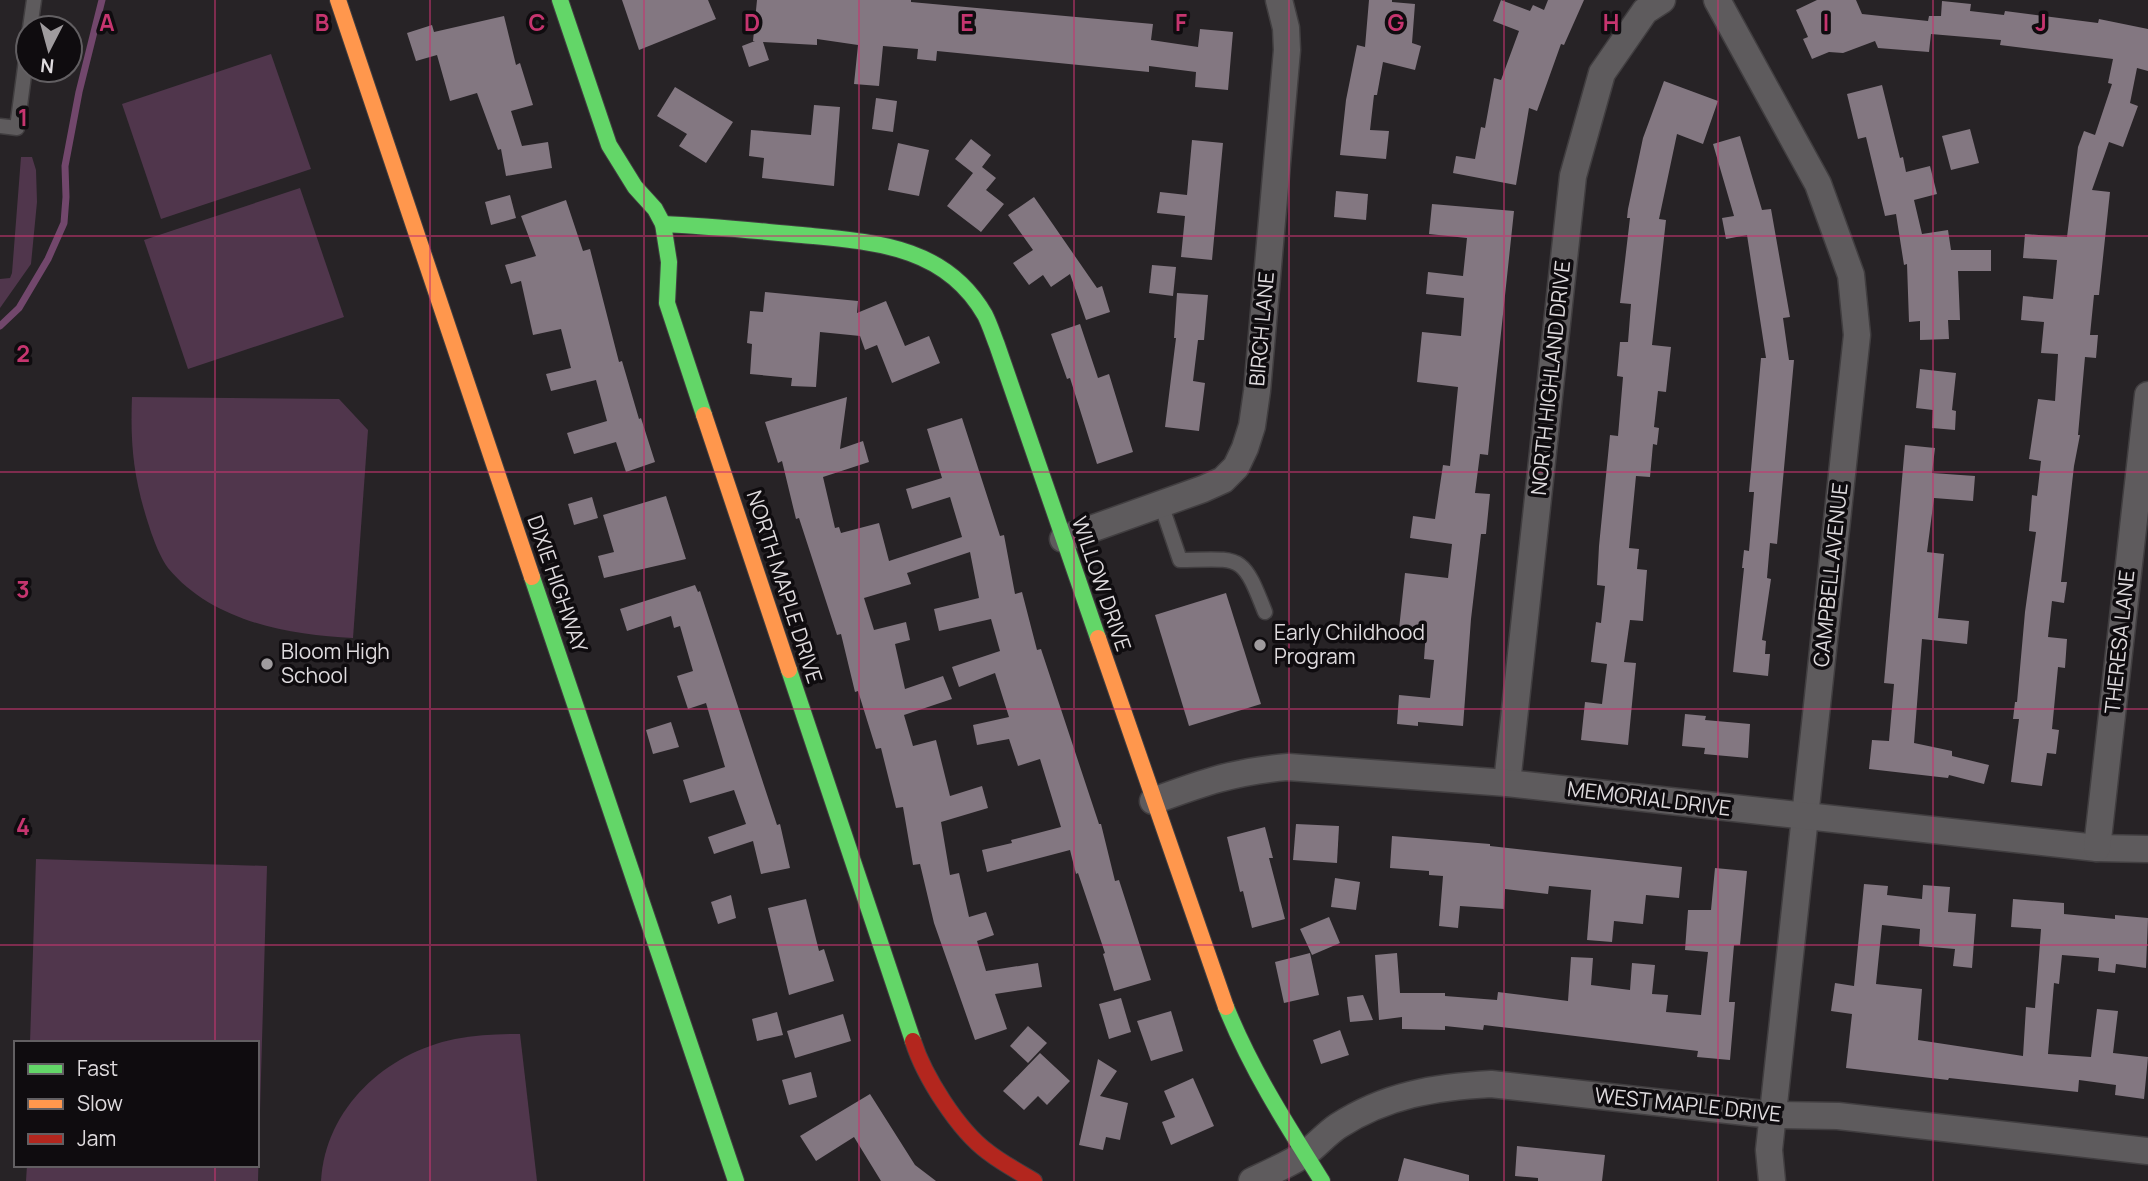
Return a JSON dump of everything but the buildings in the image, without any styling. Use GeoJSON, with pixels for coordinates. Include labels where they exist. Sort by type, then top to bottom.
{"type":"FeatureCollection","features":[{"type":"Feature","properties":{"kind":"street","name":"DIXIE HIGHWAY"},"geometry":{"type":"LineString","coordinates":[[338,0],[736,1181]]}},
{"type":"Feature","properties":{"kind":"street","name":"NORTH MAPLE DRIVE"},"geometry":{"type":"LineString","coordinates":[[560,0],[609,145],[635,187],[655,209],[663,224],[669,262],[667,303],[919,1060],[947,1108],[986,1151],[1034,1181]]}},
{"type":"Feature","properties":{"kind":"street","name":"BIRCH LANE"},"geometry":{"type":"LineString","coordinates":[[1063,540],[1223,480],[1236,467],[1245,448],[1257,391],[1287,50],[1286,28],[1279,0]]}},
{"type":"Feature","properties":{"kind":"street","name":"NORTH HIGHLAND DRIVE"},"geometry":{"type":"LineString","coordinates":[[1507,783],[1573,176],[1602,73],[1645,11],[1662,0]]}},
{"type":"Feature","properties":{"kind":"street","name":"CAMPBELL AVENUE"},"geometry":{"type":"LineString","coordinates":[[1717,0],[1818,184],[1851,275],[1857,335],[1769,1150],[1772,1181]]}},
{"type":"Feature","properties":{"kind":"street","name":"WILLOW DRIVE"},"geometry":{"type":"LineString","coordinates":[[663,224],[717,226],[877,242],[906,248],[937,266],[964,288],[983,312],[997,345],[1153,801],[1243,1049],[1271,1100],[1322,1181]]}},
{"type":"Feature","properties":{"kind":"street","name":"THERESA LANE"},"geometry":{"type":"LineString","coordinates":[[2097,848],[2148,395]]}},
{"type":"Feature","properties":{"kind":"street","name":"MEMORIAL DRIVE"},"geometry":{"type":"LineString","coordinates":[[1153,801],[1212,779],[1253,770],[1288,767],[1507,783],[2097,848],[2148,849]]}},
{"type":"Feature","properties":{"kind":"street","name":"WEST MAPLE DRIVE"},"geometry":{"type":"LineString","coordinates":[[1252,1181],[1305,1154],[1336,1127],[1374,1107],[1410,1093],[1449,1086],[1491,1084],[1773,1115],[1838,1116],[2148,1151]]}},
{"type":"Feature","properties":{"kind":"lane"},"geometry":{"type":"LineString","coordinates":[[0,126],[17,128],[23,84]]}},
{"type":"Feature","properties":{"kind":"lane"},"geometry":{"type":"LineString","coordinates":[[1161,504],[1180,560],[1222,560],[1240,564],[1251,574],[1265,612]]}},
{"type":"Feature","properties":{"kind":"shaded area"},"geometry":{"type":"Polygon","coordinates":[[[271,54],[311,169],[161,219],[122,104],[271,54]]]}},
{"type":"Feature","properties":{"kind":"shaded area"},"geometry":{"type":"Polygon","coordinates":[[[21,157],[32,157],[36,170],[37,202],[31,264],[0,308],[0,279],[10,278],[12,273],[21,157]]]}},
{"type":"Feature","properties":{"kind":"shaded area"},"geometry":{"type":"Polygon","coordinates":[[[300,188],[344,317],[188,369],[144,240],[300,188]]]}},
{"type":"Feature","properties":{"kind":"shaded area"},"geometry":{"type":"Polygon","coordinates":[[[132,397],[339,399],[368,430],[353,638],[277,629],[228,613],[186,586],[168,568],[152,534],[137,479],[132,432],[132,397]]]}},
{"type":"Feature","properties":{"kind":"shaded area"},"geometry":{"type":"Polygon","coordinates":[[[36,859],[267,866],[259,1146],[259,1041],[30,1041],[36,859]]]}},
{"type":"Feature","properties":{"kind":"shaded area"},"geometry":{"type":"Polygon","coordinates":[[[520,1034],[537,1181],[321,1181],[325,1155],[334,1130],[347,1108],[383,1071],[430,1046],[455,1039],[520,1034]]]}},
{"type":"Feature","properties":{"kind":"shaded area"},"geometry":{"type":"Polygon","coordinates":[[[27,1167],[258,1167],[258,1181],[26,1181],[27,1167]]]}},
{"type":"Feature","properties":{"kind":"waterway"},"geometry":{"type":"LineString","coordinates":[[0,326],[19,308],[48,259],[64,223],[65,166],[79,92],[102,0]]}},
{"type":"Feature","properties":{"kind":"traffic: fast"},"geometry":{"type":"LineString","coordinates":[[560,0],[609,145],[635,187],[655,209],[663,224],[669,262],[667,303],[704,415]]}},
{"type":"Feature","properties":{"kind":"traffic: fast"},"geometry":{"type":"LineString","coordinates":[[663,224],[802,235],[881,245],[928,261],[950,274],[969,292],[985,315],[997,345],[1098,638]]}},
{"type":"Feature","properties":{"kind":"traffic: fast"},"geometry":{"type":"LineString","coordinates":[[532,577],[736,1181]]}},
{"type":"Feature","properties":{"kind":"traffic: fast"},"geometry":{"type":"LineString","coordinates":[[789,670],[913,1041]]}},
{"type":"Feature","properties":{"kind":"traffic: fast"},"geometry":{"type":"LineString","coordinates":[[1226,1007],[1258,1074],[1322,1181]]}},
{"type":"Feature","properties":{"kind":"traffic: slow"},"geometry":{"type":"LineString","coordinates":[[338,0],[532,577]]}},
{"type":"Feature","properties":{"kind":"traffic: slow"},"geometry":{"type":"LineString","coordinates":[[704,415],[789,670]]}},
{"type":"Feature","properties":{"kind":"traffic: slow"},"geometry":{"type":"LineString","coordinates":[[1098,638],[1226,1007]]}},
{"type":"Feature","properties":{"kind":"traffic: jam"},"geometry":{"type":"LineString","coordinates":[[913,1041],[934,1086],[965,1130],[993,1156],[1034,1181]]}},
{"type":"Feature","properties":{"kind":"place","name":"Early Childhood Program"},"geometry":{"type":"Point","coordinates":[1260,645]}},
{"type":"Feature","properties":{"kind":"place","name":"Bloom High School"},"geometry":{"type":"Point","coordinates":[267,664]}}]}
